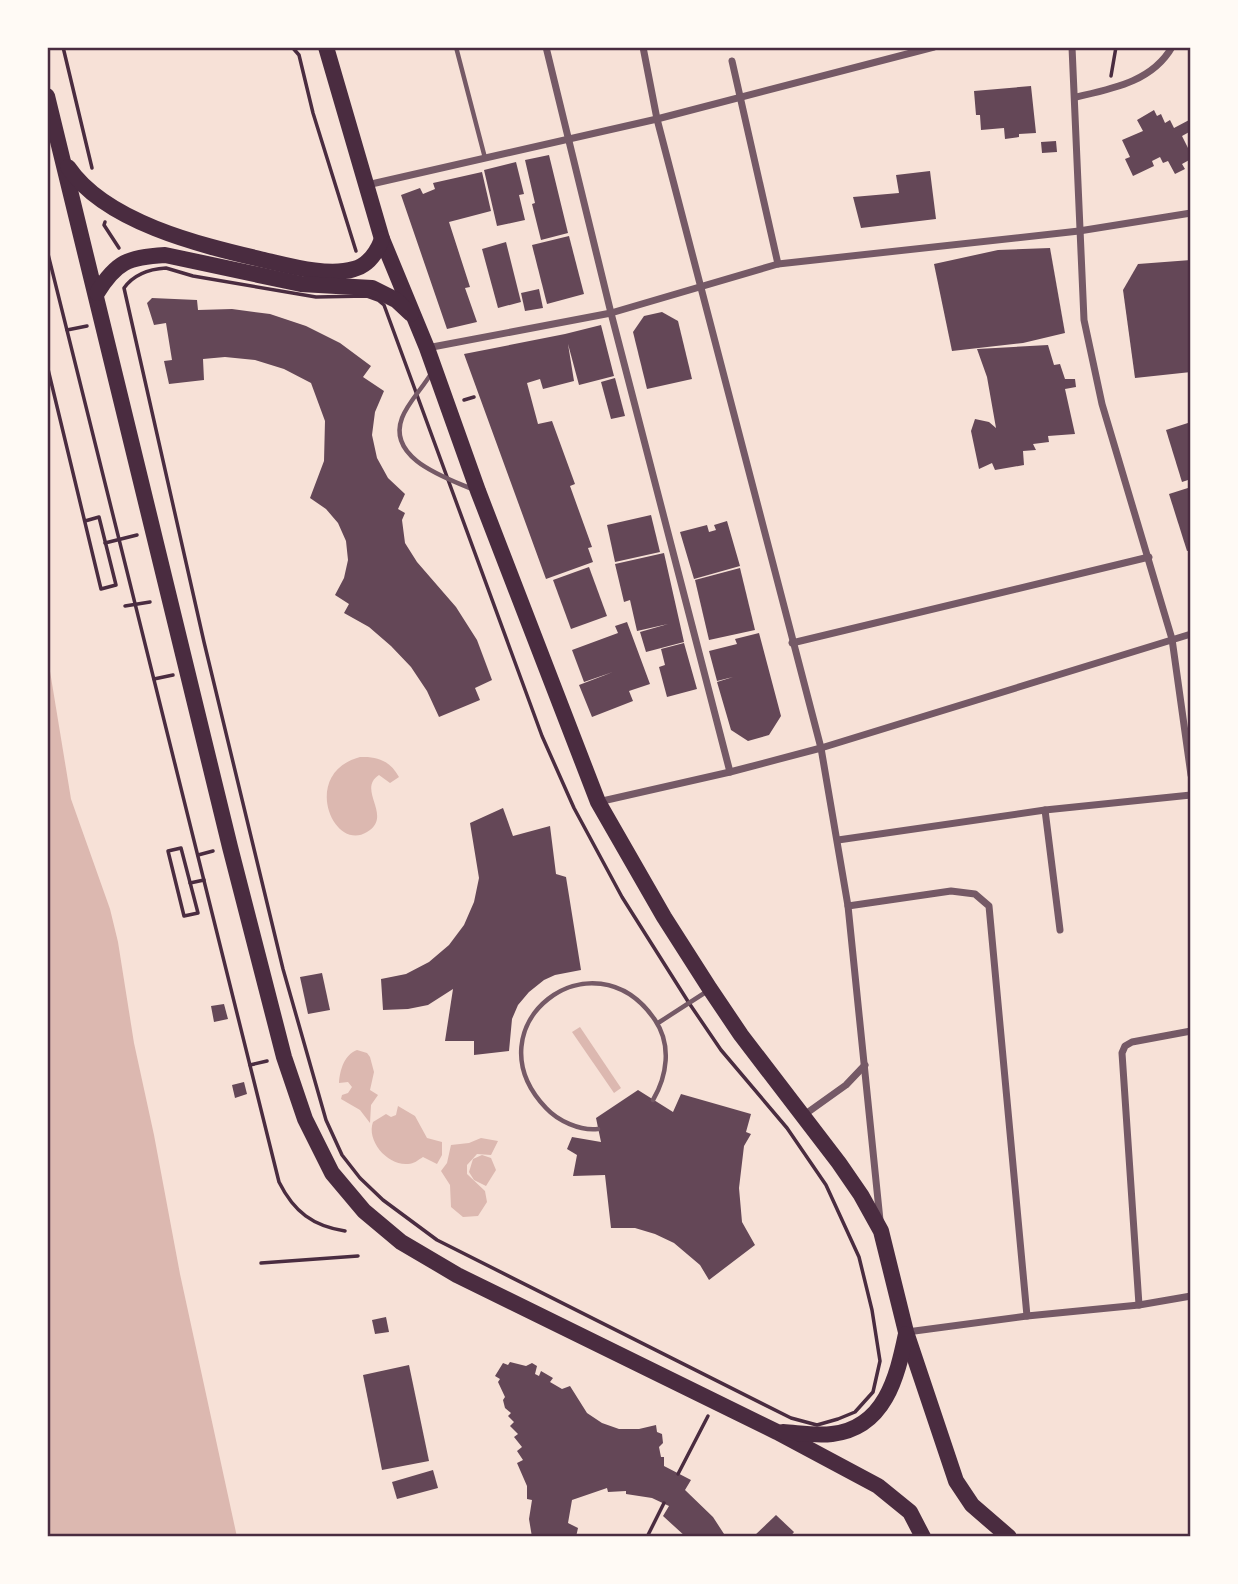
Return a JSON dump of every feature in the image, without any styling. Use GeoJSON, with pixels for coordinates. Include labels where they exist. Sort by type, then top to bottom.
{"type":"FeatureCollection","features":[{"type":"Feature","properties":{"kind":"main road"},"geometry":{"type":"LineString","coordinates":[[326,47],[382,239],[427,348],[478,491],[598,802],[664,917],[710,989],[860,1195],[881,1231],[906,1332],[956,1480],[972,1505],[1009,1537]]}},
{"type":"Feature","properties":{"kind":"main road"},"geometry":{"type":"LineString","coordinates":[[47,96],[230,847],[284,1057],[305,1119],[332,1173],[364,1211],[401,1242],[457,1275],[777,1432],[878,1486],[910,1512],[923,1537]]}},
{"type":"Feature","properties":{"kind":"main road"},"geometry":{"type":"LineString","coordinates":[[62,159],[86,188],[107,203],[164,233],[196,244],[300,268],[353,270],[372,258],[382,239]]}},
{"type":"Feature","properties":{"kind":"main road"},"geometry":{"type":"LineString","coordinates":[[97,293],[111,271],[125,263],[148,256],[165,255],[301,284],[372,288],[396,300],[415,319]]}},
{"type":"Feature","properties":{"kind":"main road"},"geometry":{"type":"LineString","coordinates":[[777,1432],[831,1434],[851,1429],[865,1420],[887,1398],[894,1383],[906,1332]]}},
{"type":"Feature","properties":{"kind":"street"},"geometry":{"type":"LineString","coordinates":[[546,47],[611,313],[730,772]]}},
{"type":"Feature","properties":{"kind":"street"},"geometry":{"type":"LineString","coordinates":[[643,47],[657,120],[821,748],[848,906],[881,1231]]}},
{"type":"Feature","properties":{"kind":"street"},"geometry":{"type":"LineString","coordinates":[[366,185],[657,120],[934,47]]}},
{"type":"Feature","properties":{"kind":"street"},"geometry":{"type":"LineString","coordinates":[[1072,47],[1084,320],[1102,404],[1172,639],[1191,775]]}},
{"type":"Feature","properties":{"kind":"street"},"geometry":{"type":"LineString","coordinates":[[1076,97],[1114,88],[1147,74],[1172,47]]}},
{"type":"Feature","properties":{"kind":"street"},"geometry":{"type":"LineString","coordinates":[[732,61],[778,264]]}},
{"type":"Feature","properties":{"kind":"street"},"geometry":{"type":"LineString","coordinates":[[427,348],[611,313],[778,264],[1079,231],[1191,213]]}},
{"type":"Feature","properties":{"kind":"street"},"geometry":{"type":"LineString","coordinates":[[792,643],[1149,557]]}},
{"type":"Feature","properties":{"kind":"street"},"geometry":{"type":"LineString","coordinates":[[598,802],[821,748],[1191,634]]}},
{"type":"Feature","properties":{"kind":"street"},"geometry":{"type":"LineString","coordinates":[[838,840],[1045,810],[1191,795]]}},
{"type":"Feature","properties":{"kind":"street"},"geometry":{"type":"LineString","coordinates":[[1045,810],[1060,930]]}},
{"type":"Feature","properties":{"kind":"street"},"geometry":{"type":"LineString","coordinates":[[848,906],[951,891],[975,894],[989,906],[1027,1316]]}},
{"type":"Feature","properties":{"kind":"street"},"geometry":{"type":"LineString","coordinates":[[1139,1305],[1122,1053],[1125,1046],[1132,1042],[1191,1031]]}},
{"type":"Feature","properties":{"kind":"street"},"geometry":{"type":"LineString","coordinates":[[803,1116],[846,1085],[865,1065]]}},
{"type":"Feature","properties":{"kind":"street"},"geometry":{"type":"LineString","coordinates":[[906,1332],[1139,1305],[1191,1296]]}},
{"type":"Feature","properties":{"kind":"lane"},"geometry":{"type":"LineString","coordinates":[[456,47],[485,158]]}},
{"type":"Feature","properties":{"kind":"lane"},"geometry":{"type":"LineString","coordinates":[[434,368],[407,408],[401,421],[400,434],[408,455],[449,480],[478,491]]}},
{"type":"Feature","properties":{"kind":"lane"},"geometry":{"type":"LineString","coordinates":[[598,1129],[571,1125],[552,1114],[533,1095],[523,1074],[520,1052],[524,1030],[535,1010],[551,995],[571,985],[594,982],[615,987],[635,997],[658,1024],[666,1048],[666,1071],[653,1100]]}},
{"type":"Feature","properties":{"kind":"lane"},"geometry":{"type":"LineString","coordinates":[[658,1024],[710,989]]}},
{"type":"Feature","properties":{"kind":"path"},"geometry":{"type":"LineString","coordinates":[[63,47],[93,173]]}},
{"type":"Feature","properties":{"kind":"path"},"geometry":{"type":"LineString","coordinates":[[292,47],[299,55],[313,113],[356,248],[351,257]]}},
{"type":"Feature","properties":{"kind":"path"},"geometry":{"type":"LineString","coordinates":[[1114,88],[1110,73],[1116,47]]}},
{"type":"Feature","properties":{"kind":"path"},"geometry":{"type":"LineString","coordinates":[[107,203],[104,225],[134,279]]}},
{"type":"Feature","properties":{"kind":"path"},"geometry":{"type":"LineString","coordinates":[[47,250],[279,1182],[287,1198],[312,1222],[345,1231]]}},
{"type":"Feature","properties":{"kind":"path"},"geometry":{"type":"LineString","coordinates":[[166,268],[193,276],[316,297],[368,296],[378,300],[387,310],[418,394],[542,736],[575,808],[622,897],[689,1003],[722,1050],[787,1128],[826,1185],[859,1257],[872,1310],[880,1361],[873,1392],[855,1412],[817,1425],[791,1418],[437,1240],[383,1200],[360,1178],[342,1155],[326,1120],[283,970],[204,642],[124,288],[146,271],[166,268]]}},
{"type":"Feature","properties":{"kind":"path"},"geometry":{"type":"LineString","coordinates":[[47,365],[101,589],[116,585],[99,517],[85,521]]}},
{"type":"Feature","properties":{"kind":"path"},"geometry":{"type":"LineString","coordinates":[[125,606],[150,602]]}},
{"type":"Feature","properties":{"kind":"path"},"geometry":{"type":"LineString","coordinates":[[181,849],[190,883],[198,913],[184,916],[168,852],[181,849]]}},
{"type":"Feature","properties":{"kind":"path"},"geometry":{"type":"LineString","coordinates":[[190,883],[204,880]]}},
{"type":"Feature","properties":{"kind":"path"},"geometry":{"type":"LineString","coordinates":[[261,1263],[358,1256]]}},
{"type":"Feature","properties":{"kind":"path"},"geometry":{"type":"LineString","coordinates":[[678,1474],[703,1425]]}},
{"type":"Feature","properties":{"kind":"path"},"geometry":{"type":"LineString","coordinates":[[647,1537],[664,1503]]}},
{"type":"Feature","properties":{"kind":"shaded area"},"geometry":{"type":"Polygon","coordinates":[[[47,653],[71,799],[110,909],[118,942],[134,1043],[180,1274],[237,1537],[47,1537],[47,653]]]}},
{"type":"Feature","properties":{"kind":"shaded area"},"geometry":{"type":"Polygon","coordinates":[[[360,757],[383,761],[392,767],[399,777],[390,783],[379,775],[373,781],[371,788],[377,818],[374,826],[367,832],[354,835],[343,831],[334,822],[328,808],[327,793],[331,778],[342,766],[360,757]]]}},
{"type":"Feature","properties":{"kind":"shaded area"},"geometry":{"type":"Polygon","coordinates":[[[580,1027],[621,1088],[614,1093],[572,1032],[580,1027]]]}},
{"type":"Feature","properties":{"kind":"shaded area"},"geometry":{"type":"Polygon","coordinates":[[[357,1050],[367,1053],[374,1072],[370,1090],[378,1095],[371,1105],[370,1123],[360,1110],[341,1099],[352,1087],[348,1082],[339,1083],[342,1068],[349,1055],[357,1050]]]}},
{"type":"Feature","properties":{"kind":"shaded area"},"geometry":{"type":"Polygon","coordinates":[[[398,1106],[415,1116],[427,1138],[442,1142],[442,1155],[437,1164],[423,1157],[412,1163],[400,1164],[380,1151],[373,1137],[373,1122],[386,1114],[391,1117],[396,1115],[398,1106]]]}},
{"type":"Feature","properties":{"kind":"shaded area"},"geometry":{"type":"Polygon","coordinates":[[[481,1138],[498,1141],[491,1155],[477,1154],[467,1165],[467,1174],[485,1191],[487,1202],[478,1216],[463,1217],[451,1207],[450,1185],[441,1171],[447,1163],[451,1145],[469,1143],[481,1138]]]}},
{"type":"Feature","properties":{"kind":"shaded area"},"geometry":{"type":"Polygon","coordinates":[[[482,1155],[491,1158],[496,1170],[486,1186],[474,1180],[469,1172],[473,1159],[482,1155]]]}},
{"type":"Feature","properties":{"kind":"building"},"geometry":{"type":"Polygon","coordinates":[[[1031,86],[1036,133],[1019,134],[1019,137],[1005,139],[1004,128],[981,130],[980,115],[976,115],[974,91],[1031,86]]]}},
{"type":"Feature","properties":{"kind":"building"},"geometry":{"type":"Polygon","coordinates":[[[1154,110],[1157,116],[1161,114],[1165,123],[1170,120],[1174,128],[1191,119],[1191,131],[1182,136],[1191,159],[1182,164],[1185,169],[1175,174],[1168,161],[1163,163],[1160,157],[1152,161],[1154,166],[1133,176],[1125,159],[1130,157],[1122,140],[1143,131],[1137,120],[1154,110]]]}},
{"type":"Feature","properties":{"kind":"building"},"geometry":{"type":"Polygon","coordinates":[[[1056,141],[1057,152],[1042,153],[1041,142],[1056,141]]]}},
{"type":"Feature","properties":{"kind":"building"},"geometry":{"type":"Polygon","coordinates":[[[549,155],[568,233],[541,240],[525,160],[549,155]]]}},
{"type":"Feature","properties":{"kind":"building"},"geometry":{"type":"Polygon","coordinates":[[[516,162],[524,194],[519,195],[525,220],[497,226],[484,170],[516,162]]]}},
{"type":"Feature","properties":{"kind":"building"},"geometry":{"type":"Polygon","coordinates":[[[930,171],[936,219],[861,228],[853,197],[899,193],[896,175],[930,171]]]}},
{"type":"Feature","properties":{"kind":"building"},"geometry":{"type":"Polygon","coordinates":[[[482,172],[491,211],[449,222],[470,287],[465,288],[477,322],[447,329],[401,195],[420,188],[423,194],[435,189],[433,183],[482,172]]]}},
{"type":"Feature","properties":{"kind":"building"},"geometry":{"type":"Polygon","coordinates":[[[569,236],[584,294],[547,304],[532,245],[569,236]]]}},
{"type":"Feature","properties":{"kind":"building"},"geometry":{"type":"Polygon","coordinates":[[[506,242],[521,302],[498,308],[482,249],[506,242]]]}},
{"type":"Feature","properties":{"kind":"building"},"geometry":{"type":"Polygon","coordinates":[[[1050,248],[1065,333],[1023,343],[952,351],[934,264],[998,250],[1050,248]]]}},
{"type":"Feature","properties":{"kind":"building"},"geometry":{"type":"Polygon","coordinates":[[[1191,260],[1191,372],[1135,378],[1123,290],[1138,264],[1191,260]]]}},
{"type":"Feature","properties":{"kind":"building"},"geometry":{"type":"Polygon","coordinates":[[[539,289],[543,308],[525,311],[521,293],[539,289]]]}},
{"type":"Feature","properties":{"kind":"building"},"geometry":{"type":"Polygon","coordinates":[[[152,298],[197,300],[198,310],[232,309],[270,314],[306,326],[340,343],[371,366],[363,377],[384,391],[375,412],[372,435],[377,458],[388,478],[405,494],[398,509],[405,513],[402,520],[405,543],[417,562],[456,607],[477,640],[492,680],[475,688],[480,700],[439,717],[427,691],[411,667],[369,627],[344,613],[349,604],[335,595],[344,578],[348,560],[346,541],[338,523],[326,509],[310,498],[324,461],[325,421],[311,383],[284,369],[255,360],[225,357],[203,359],[204,380],[169,384],[164,361],[172,360],[166,323],[154,325],[147,303],[152,298]]]}},
{"type":"Feature","properties":{"kind":"building"},"geometry":{"type":"Polygon","coordinates":[[[662,312],[678,321],[692,379],[647,389],[633,332],[644,316],[662,312]]]}},
{"type":"Feature","properties":{"kind":"building"},"geometry":{"type":"Polygon","coordinates":[[[601,325],[614,376],[579,385],[568,344],[574,381],[543,389],[540,379],[527,383],[538,424],[552,421],[575,484],[570,486],[592,547],[588,548],[593,562],[546,579],[464,354],[601,325]]]}},
{"type":"Feature","properties":{"kind":"building"},"geometry":{"type":"Polygon","coordinates":[[[1048,345],[1054,365],[1060,364],[1065,379],[1075,379],[1076,387],[1065,389],[1075,434],[1048,436],[1049,442],[1033,444],[1036,450],[1023,451],[1024,465],[995,470],[992,463],[979,469],[971,431],[975,419],[989,422],[996,428],[987,377],[977,349],[1048,345]]]}},
{"type":"Feature","properties":{"kind":"building"},"geometry":{"type":"Polygon","coordinates":[[[615,378],[625,416],[611,419],[601,382],[615,378]]]}},
{"type":"Feature","properties":{"kind":"building"},"geometry":{"type":"Polygon","coordinates":[[[1191,422],[1191,479],[1182,482],[1166,430],[1191,422]]]}},
{"type":"Feature","properties":{"kind":"building"},"geometry":{"type":"Polygon","coordinates":[[[1191,487],[1191,550],[1187,551],[1169,494],[1191,487]]]}},
{"type":"Feature","properties":{"kind":"building"},"geometry":{"type":"Polygon","coordinates":[[[651,515],[660,552],[615,562],[607,525],[651,515]]]}},
{"type":"Feature","properties":{"kind":"building"},"geometry":{"type":"Polygon","coordinates":[[[727,521],[740,566],[694,579],[680,532],[707,525],[709,532],[716,530],[714,525],[727,521]]]}},
{"type":"Feature","properties":{"kind":"building"},"geometry":{"type":"Polygon","coordinates":[[[664,553],[684,642],[646,652],[640,632],[668,624],[637,631],[630,600],[624,602],[615,564],[664,553]]]}},
{"type":"Feature","properties":{"kind":"building"},"geometry":{"type":"Polygon","coordinates":[[[589,567],[607,616],[571,629],[553,580],[589,567]]]}},
{"type":"Feature","properties":{"kind":"building"},"geometry":{"type":"Polygon","coordinates":[[[740,568],[755,630],[709,640],[695,580],[740,568]]]}},
{"type":"Feature","properties":{"kind":"building"},"geometry":{"type":"Polygon","coordinates":[[[627,622],[650,684],[629,691],[633,701],[592,717],[579,685],[613,672],[584,682],[572,650],[618,633],[615,626],[627,622]]]}},
{"type":"Feature","properties":{"kind":"building"},"geometry":{"type":"Polygon","coordinates":[[[759,633],[781,716],[769,735],[748,741],[731,730],[717,682],[733,677],[717,681],[709,651],[737,644],[735,639],[759,633]]]}},
{"type":"Feature","properties":{"kind":"building"},"geometry":{"type":"Polygon","coordinates":[[[684,643],[697,689],[667,697],[659,667],[665,665],[661,649],[684,643]]]}},
{"type":"Feature","properties":{"kind":"building"},"geometry":{"type":"Polygon","coordinates":[[[503,808],[513,836],[550,826],[556,874],[566,877],[581,970],[555,975],[529,992],[518,1005],[512,1019],[509,1051],[474,1055],[474,1041],[445,1041],[453,989],[428,1005],[383,1010],[381,979],[406,974],[429,962],[449,945],[464,925],[474,902],[479,878],[470,823],[503,808]]]}},
{"type":"Feature","properties":{"kind":"building"},"geometry":{"type":"Polygon","coordinates":[[[322,973],[330,1010],[308,1014],[300,977],[322,973]]]}},
{"type":"Feature","properties":{"kind":"building"},"geometry":{"type":"Polygon","coordinates":[[[224,1004],[228,1019],[214,1022],[211,1006],[224,1004]]]}},
{"type":"Feature","properties":{"kind":"building"},"geometry":{"type":"Polygon","coordinates":[[[244,1082],[247,1094],[235,1098],[232,1085],[244,1082]]]}},
{"type":"Feature","properties":{"kind":"building"},"geometry":{"type":"Polygon","coordinates":[[[638,1090],[673,1112],[681,1094],[751,1114],[746,1132],[751,1134],[744,1146],[739,1188],[742,1222],[755,1245],[709,1280],[700,1265],[674,1243],[635,1228],[611,1228],[605,1175],[573,1176],[577,1155],[567,1149],[572,1137],[601,1142],[596,1118],[638,1090]]]}},
{"type":"Feature","properties":{"kind":"building"},"geometry":{"type":"Polygon","coordinates":[[[386,1317],[389,1332],[375,1334],[372,1320],[386,1317]]]}},
{"type":"Feature","properties":{"kind":"building"},"geometry":{"type":"Polygon","coordinates":[[[510,1362],[526,1366],[532,1363],[537,1366],[535,1374],[539,1376],[541,1371],[553,1378],[550,1382],[562,1389],[570,1386],[587,1413],[602,1423],[619,1429],[639,1429],[656,1425],[657,1432],[662,1434],[663,1443],[659,1447],[661,1457],[664,1457],[664,1466],[691,1480],[685,1490],[713,1517],[726,1537],[686,1537],[663,1516],[669,1506],[652,1498],[626,1494],[626,1491],[608,1492],[607,1488],[572,1500],[568,1523],[578,1528],[576,1537],[532,1537],[529,1519],[532,1500],[527,1499],[527,1486],[517,1463],[523,1460],[517,1451],[522,1447],[514,1437],[518,1434],[510,1426],[514,1422],[508,1416],[511,1413],[505,1408],[505,1397],[498,1382],[500,1379],[495,1376],[503,1363],[508,1365],[510,1362]]]}},
{"type":"Feature","properties":{"kind":"building"},"geometry":{"type":"Polygon","coordinates":[[[409,1365],[429,1461],[382,1470],[363,1375],[409,1365]]]}},
{"type":"Feature","properties":{"kind":"building"},"geometry":{"type":"Polygon","coordinates":[[[433,1470],[438,1488],[397,1499],[392,1482],[433,1470]]]}},
{"type":"Feature","properties":{"kind":"building"},"geometry":{"type":"Polygon","coordinates":[[[776,1515],[794,1532],[790,1537],[753,1537],[776,1515]]]}}]}
